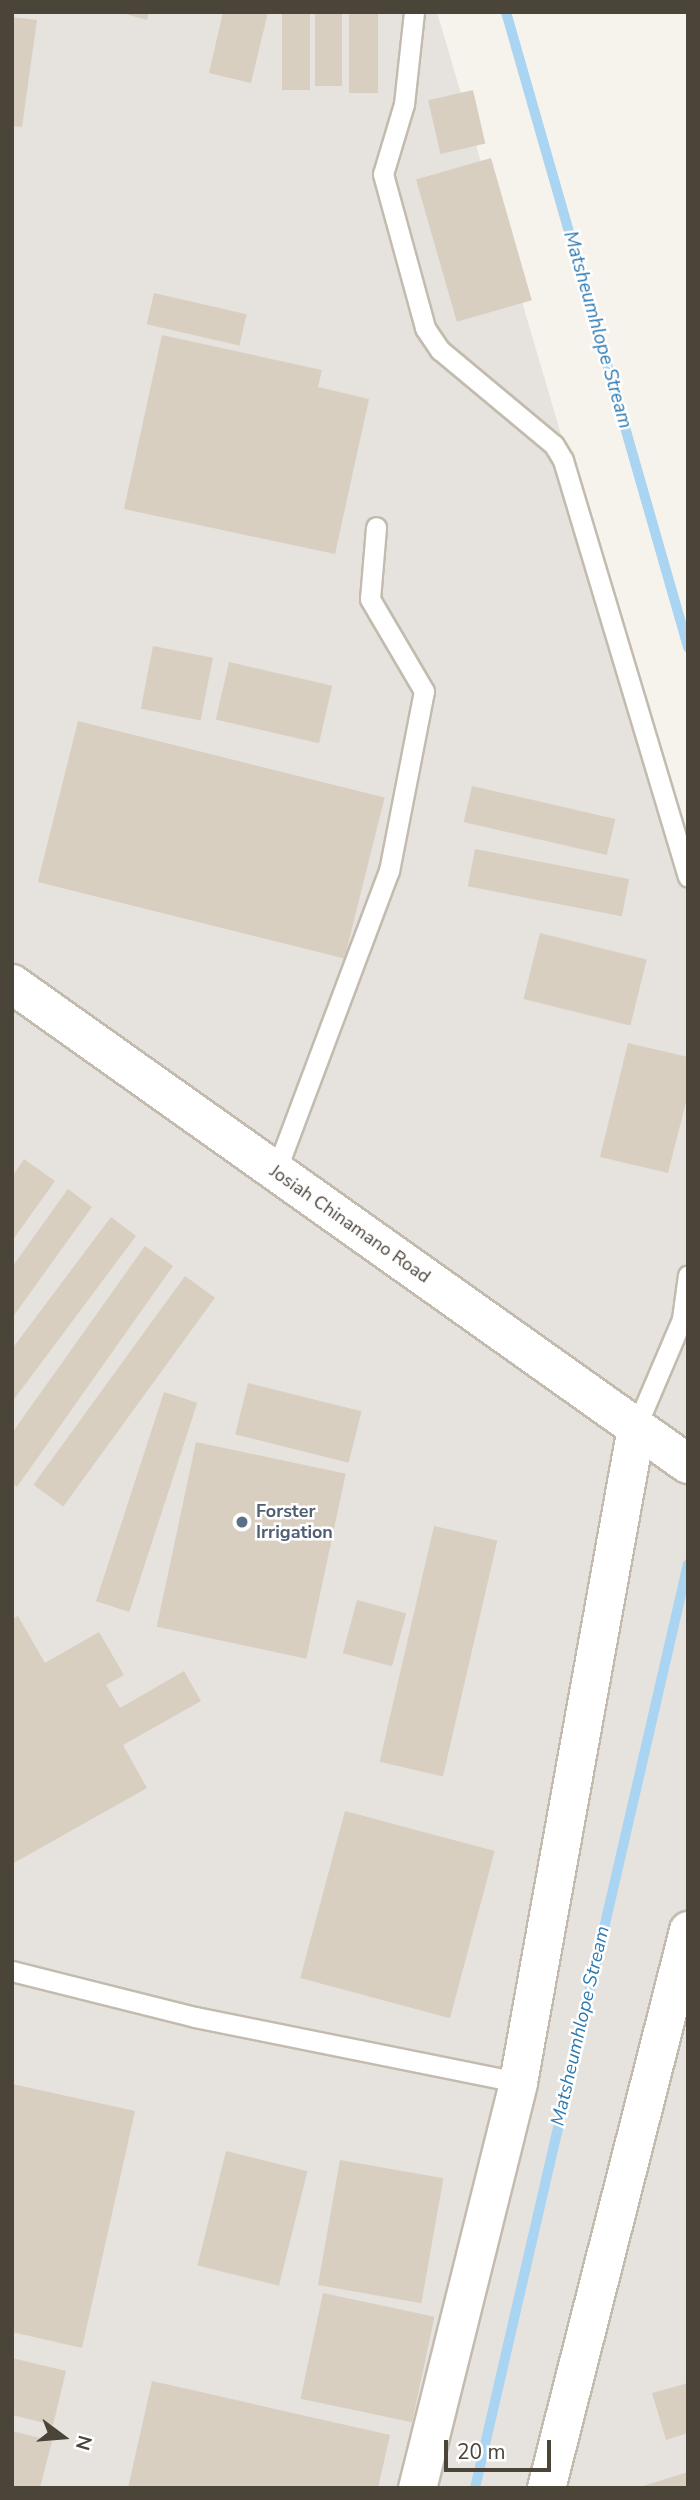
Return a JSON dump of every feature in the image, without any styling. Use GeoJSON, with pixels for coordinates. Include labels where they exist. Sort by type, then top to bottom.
{"type":"FeatureCollection","features":[{"type":"Feature","properties":{"kind":"street","name":"Josiah Chinamano Road"},"geometry":{"type":"LineString","coordinates":[[12,984],[688,1464]]}},
{"type":"Feature","properties":{"kind":"street"},"geometry":{"type":"LineString","coordinates":[[417,2488],[518,2082],[643,1432]]}},
{"type":"Feature","properties":{"kind":"street"},"geometry":{"type":"LineString","coordinates":[[545,2488],[688,1930]]}},
{"type":"Feature","properties":{"kind":"lane"},"geometry":{"type":"LineString","coordinates":[[414,12],[402,118],[386,154],[383,174],[425,328],[440,350],[554,445],[563,460],[688,877]]}},
{"type":"Feature","properties":{"kind":"lane"},"geometry":{"type":"LineString","coordinates":[[276,1171],[389,871],[424,691],[370,600],[376,527]]}},
{"type":"Feature","properties":{"kind":"lane"},"geometry":{"type":"LineString","coordinates":[[643,1432],[682,1319],[688,1275]]}},
{"type":"Feature","properties":{"kind":"lane"},"geometry":{"type":"LineString","coordinates":[[12,1971],[195,2017],[518,2082]]}},
{"type":"Feature","properties":{"kind":"shaded area"},"geometry":{"type":"Polygon","coordinates":[[[12,12],[437,12],[688,867],[688,2488],[12,2488],[12,12]]]}},
{"type":"Feature","properties":{"kind":"building"},"geometry":{"type":"Polygon","coordinates":[[[119,12],[149,12],[147,20],[119,12]]]}},
{"type":"Feature","properties":{"kind":"building"},"geometry":{"type":"Polygon","coordinates":[[[223,12],[268,12],[251,83],[209,73],[223,12]]]}},
{"type":"Feature","properties":{"kind":"building"},"geometry":{"type":"Polygon","coordinates":[[[282,12],[310,12],[310,90],[282,90],[282,12]]]}},
{"type":"Feature","properties":{"kind":"building"},"geometry":{"type":"Polygon","coordinates":[[[315,12],[342,12],[342,86],[315,86],[315,12]]]}},
{"type":"Feature","properties":{"kind":"building"},"geometry":{"type":"Polygon","coordinates":[[[349,12],[378,12],[378,93],[349,93],[349,12]]]}},
{"type":"Feature","properties":{"kind":"building"},"geometry":{"type":"Polygon","coordinates":[[[12,17],[37,20],[22,127],[12,126],[12,17]]]}},
{"type":"Feature","properties":{"kind":"building"},"geometry":{"type":"Polygon","coordinates":[[[473,90],[485,144],[441,154],[428,100],[473,90]]]}},
{"type":"Feature","properties":{"kind":"building"},"geometry":{"type":"Polygon","coordinates":[[[491,158],[532,300],[457,322],[416,179],[491,158]]]}},
{"type":"Feature","properties":{"kind":"building"},"geometry":{"type":"Polygon","coordinates":[[[154,293],[247,314],[239,346],[147,324],[154,293]]]}},
{"type":"Feature","properties":{"kind":"building"},"geometry":{"type":"Polygon","coordinates":[[[162,335],[322,370],[318,387],[369,399],[335,554],[124,509],[162,335]]]}},
{"type":"Feature","properties":{"kind":"building"},"geometry":{"type":"Polygon","coordinates":[[[153,646],[213,658],[201,720],[141,709],[153,646]]]}},
{"type":"Feature","properties":{"kind":"building"},"geometry":{"type":"Polygon","coordinates":[[[229,662],[332,686],[319,743],[216,719],[229,662]]]}},
{"type":"Feature","properties":{"kind":"building"},"geometry":{"type":"Polygon","coordinates":[[[78,721],[385,797],[344,959],[38,882],[78,721]]]}},
{"type":"Feature","properties":{"kind":"building"},"geometry":{"type":"Polygon","coordinates":[[[472,786],[615,819],[607,855],[464,822],[472,786]]]}},
{"type":"Feature","properties":{"kind":"building"},"geometry":{"type":"Polygon","coordinates":[[[475,849],[629,879],[622,916],[468,886],[475,849]]]}},
{"type":"Feature","properties":{"kind":"building"},"geometry":{"type":"Polygon","coordinates":[[[540,933],[647,960],[630,1026],[524,999],[540,933]]]}},
{"type":"Feature","properties":{"kind":"building"},"geometry":{"type":"Polygon","coordinates":[[[628,1043],[688,1057],[688,1094],[668,1173],[600,1157],[628,1043]]]}},
{"type":"Feature","properties":{"kind":"building"},"geometry":{"type":"Polygon","coordinates":[[[24,1159],[55,1181],[12,1241],[12,1177],[24,1159]]]}},
{"type":"Feature","properties":{"kind":"building"},"geometry":{"type":"Polygon","coordinates":[[[68,1189],[92,1207],[12,1318],[12,1267],[68,1189]]]}},
{"type":"Feature","properties":{"kind":"building"},"geometry":{"type":"Polygon","coordinates":[[[111,1217],[136,1236],[12,1402],[12,1349],[111,1217]]]}},
{"type":"Feature","properties":{"kind":"building"},"geometry":{"type":"Polygon","coordinates":[[[145,1246],[173,1266],[17,1487],[12,1483],[12,1433],[145,1246]]]}},
{"type":"Feature","properties":{"kind":"building"},"geometry":{"type":"Polygon","coordinates":[[[185,1276],[215,1298],[63,1506],[33,1485],[185,1276]]]}},
{"type":"Feature","properties":{"kind":"building"},"geometry":{"type":"Polygon","coordinates":[[[248,1383],[362,1411],[349,1463],[235,1434],[248,1383]]]}},
{"type":"Feature","properties":{"kind":"building"},"geometry":{"type":"Polygon","coordinates":[[[164,1392],[197,1403],[129,1612],[96,1601],[164,1392]]]}},
{"type":"Feature","properties":{"kind":"building"},"geometry":{"type":"Polygon","coordinates":[[[196,1442],[346,1474],[306,1659],[157,1627],[196,1442]]]}},
{"type":"Feature","properties":{"kind":"building"},"geometry":{"type":"Polygon","coordinates":[[[434,1526],[497,1541],[443,1776],[380,1762],[434,1526]]]}},
{"type":"Feature","properties":{"kind":"building"},"geometry":{"type":"Polygon","coordinates":[[[357,1600],[406,1613],[392,1666],[343,1653],[357,1600]]]}},
{"type":"Feature","properties":{"kind":"building"},"geometry":{"type":"Polygon","coordinates":[[[18,1616],[45,1663],[99,1632],[124,1675],[106,1685],[120,1708],[184,1671],[201,1701],[123,1745],[147,1788],[12,1864],[12,1619],[18,1616]]]}},
{"type":"Feature","properties":{"kind":"building"},"geometry":{"type":"Polygon","coordinates":[[[345,1811],[495,1851],[450,2018],[300,1978],[345,1811]]]}},
{"type":"Feature","properties":{"kind":"building"},"geometry":{"type":"Polygon","coordinates":[[[12,2084],[135,2111],[82,2348],[12,2332],[12,2084]]]}},
{"type":"Feature","properties":{"kind":"building"},"geometry":{"type":"Polygon","coordinates":[[[226,2151],[308,2171],[279,2286],[197,2265],[226,2151]]]}},
{"type":"Feature","properties":{"kind":"building"},"geometry":{"type":"Polygon","coordinates":[[[340,2160],[443,2178],[421,2303],[318,2285],[340,2160]]]}},
{"type":"Feature","properties":{"kind":"building"},"geometry":{"type":"Polygon","coordinates":[[[323,2293],[435,2317],[412,2422],[301,2399],[323,2293]]]}},
{"type":"Feature","properties":{"kind":"building"},"geometry":{"type":"Polygon","coordinates":[[[12,2358],[66,2371],[53,2425],[12,2415],[12,2358]]]}},
{"type":"Feature","properties":{"kind":"building"},"geometry":{"type":"Polygon","coordinates":[[[152,2381],[390,2435],[378,2488],[128,2488],[152,2381]]]}},
{"type":"Feature","properties":{"kind":"building"},"geometry":{"type":"Polygon","coordinates":[[[688,2383],[688,2433],[666,2440],[652,2393],[688,2383]]]}},
{"type":"Feature","properties":{"kind":"building"},"geometry":{"type":"Polygon","coordinates":[[[12,2431],[52,2441],[40,2488],[12,2488],[12,2431]]]}},
{"type":"Feature","properties":{"kind":"building"},"geometry":{"type":"Polygon","coordinates":[[[688,2472],[688,2488],[640,2488],[640,2487],[688,2472]]]}},
{"type":"Feature","properties":{"kind":"waterway","name":"Matsheumhlope Stream"},"geometry":{"type":"LineString","coordinates":[[506,12],[688,647]]}},
{"type":"Feature","properties":{"kind":"waterway","name":"Matsheumhlope Stream"},"geometry":{"type":"LineString","coordinates":[[475,2488],[688,1564]]}},
{"type":"Feature","properties":{"kind":"place","name":"Forster Irrigation"},"geometry":{"type":"Point","coordinates":[242,1522]}}]}
